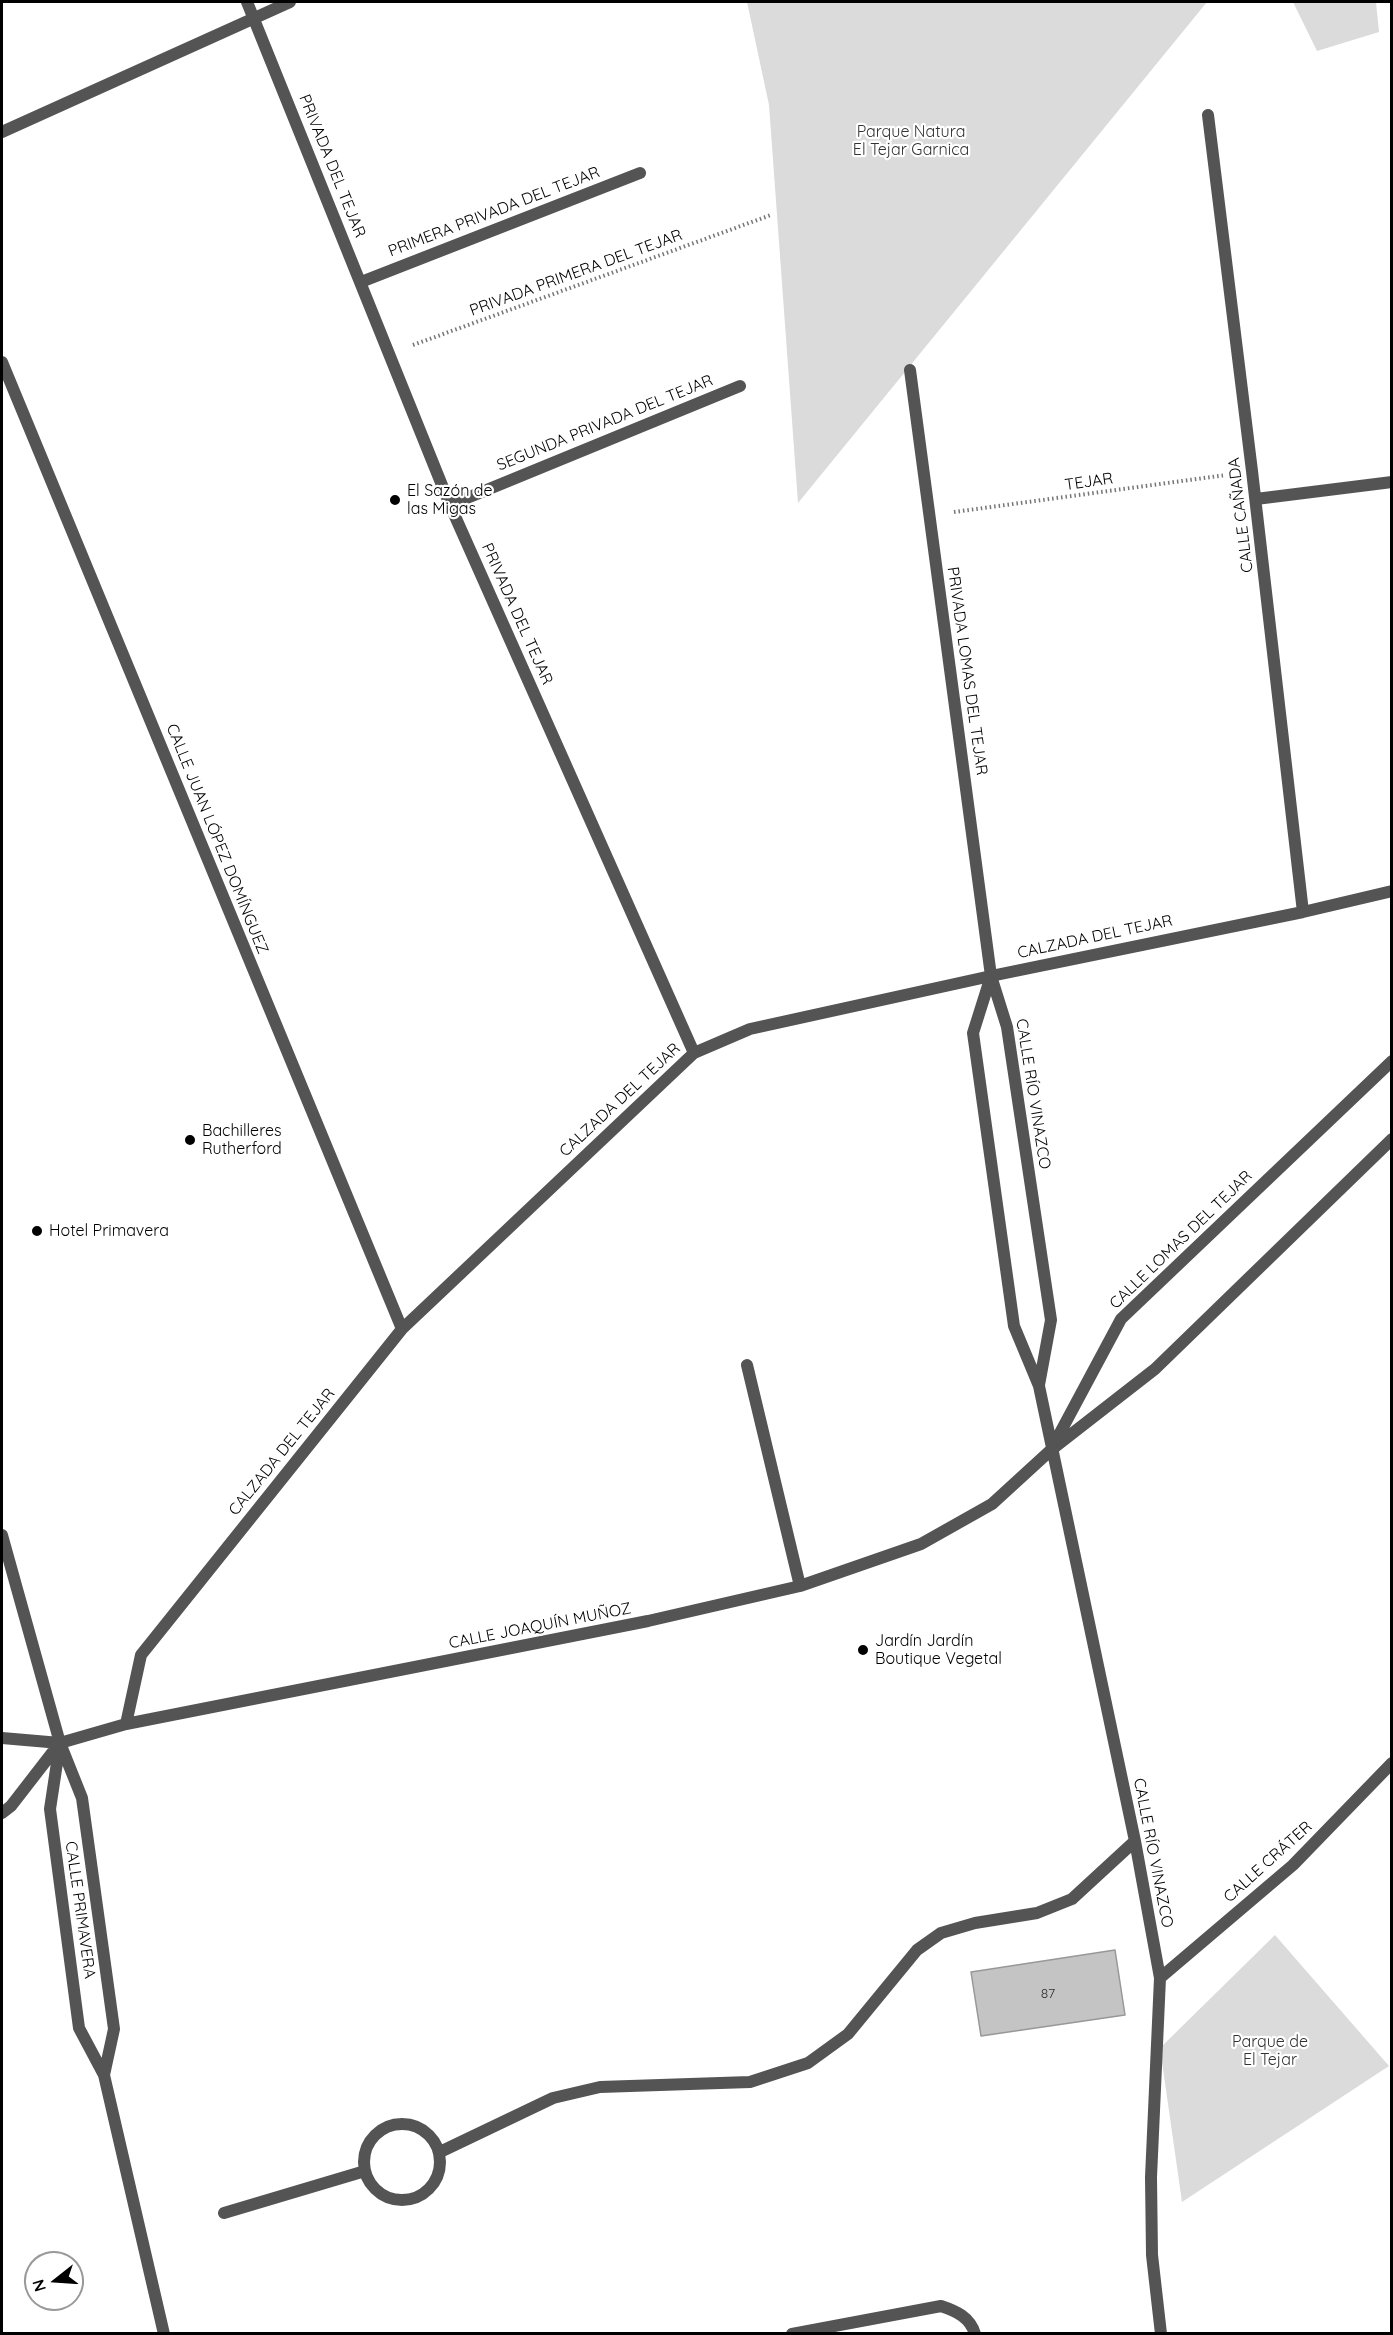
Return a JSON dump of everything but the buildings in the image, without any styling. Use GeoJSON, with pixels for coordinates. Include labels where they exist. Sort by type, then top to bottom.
{"type":"FeatureCollection","features":[{"type":"Feature","properties":{"kind":"street","name":"PRIVADA DEL TEJAR"},"geometry":{"type":"LineString","coordinates":[[248,2],[450,505],[694,1053]]}},
{"type":"Feature","properties":{"kind":"street"},"geometry":{"type":"LineString","coordinates":[[2,132],[290,2]]}},
{"type":"Feature","properties":{"kind":"street","name":"CALLE CAÑADA"},"geometry":{"type":"LineString","coordinates":[[1208,115],[1256,499],[1303,912]]}},
{"type":"Feature","properties":{"kind":"street","name":"PRIMERA PRIVADA DEL TEJAR"},"geometry":{"type":"LineString","coordinates":[[361,282],[640,173]]}},
{"type":"Feature","properties":{"kind":"street","name":"CALLE JUAN LÓPEZ DOMÍNGUEZ"},"geometry":{"type":"LineString","coordinates":[[2,362],[402,1329]]}},
{"type":"Feature","properties":{"kind":"street","name":"PRIVADA LOMAS DEL TEJAR"},"geometry":{"type":"LineString","coordinates":[[910,370],[991,976]]}},
{"type":"Feature","properties":{"kind":"street","name":"SEGUNDA PRIVADA DEL TEJAR"},"geometry":{"type":"LineString","coordinates":[[450,505],[740,386]]}},
{"type":"Feature","properties":{"kind":"street"},"geometry":{"type":"LineString","coordinates":[[1256,499],[1392,482]]}},
{"type":"Feature","properties":{"kind":"street","name":"CALZADA DEL TEJAR"},"geometry":{"type":"LineString","coordinates":[[126,1724],[141,1655],[402,1329],[694,1053],[750,1029],[991,976],[1303,912],[1392,891]]}},
{"type":"Feature","properties":{"kind":"street","name":"CALLE RÍO VINAZCO"},"geometry":{"type":"LineString","coordinates":[[991,976],[1007,1027],[1051,1320],[1039,1386]]}},
{"type":"Feature","properties":{"kind":"street","name":"CALLE RÍO VINAZCO"},"geometry":{"type":"LineString","coordinates":[[991,976],[973,1033],[1014,1326],[1039,1386],[1135,1841],[1160,1978],[1151,2177],[1152,2255],[1161,2334]]}},
{"type":"Feature","properties":{"kind":"street","name":"CALLE LOMAS DEL TEJAR"},"geometry":{"type":"LineString","coordinates":[[1051,1450],[1121,1319],[1392,1061]]}},
{"type":"Feature","properties":{"kind":"street"},"geometry":{"type":"LineString","coordinates":[[1051,1450],[1155,1369],[1392,1138]]}},
{"type":"Feature","properties":{"kind":"street"},"geometry":{"type":"LineString","coordinates":[[747,1365],[800,1586]]}},
{"type":"Feature","properties":{"kind":"street","name":"CALLE JOAQUÍN MUÑOZ"},"geometry":{"type":"LineString","coordinates":[[2,1738],[60,1743],[126,1724],[648,1622],[800,1586],[921,1544],[992,1504],[1051,1450]]}},
{"type":"Feature","properties":{"kind":"street","name":"CALLE PRIMAVERA"},"geometry":{"type":"LineString","coordinates":[[2,1535],[60,1743],[82,1798],[114,2029],[104,2075]]}},
{"type":"Feature","properties":{"kind":"street"},"geometry":{"type":"LineString","coordinates":[[2,1813],[11,1806],[60,1743]]}},
{"type":"Feature","properties":{"kind":"street","name":"CALLE PRIMAVERA"},"geometry":{"type":"LineString","coordinates":[[60,1743],[50,1809],[79,2028],[104,2075],[164,2334]]}},
{"type":"Feature","properties":{"kind":"street","name":"CALLE CRÁTER"},"geometry":{"type":"LineString","coordinates":[[1160,1978],[1293,1865],[1392,1763]]}},
{"type":"Feature","properties":{"kind":"street"},"geometry":{"type":"LineString","coordinates":[[440,2152],[553,2098],[600,2087],[750,2082],[808,2063],[848,2034],[917,1950],[941,1933],[975,1923],[1037,1913],[1072,1899],[1135,1841]]}},
{"type":"Feature","properties":{"kind":"street"},"geometry":{"type":"LineString","coordinates":[[392,2124],[412,2124],[430,2134],[440,2152],[440,2172],[430,2189],[412,2200],[392,2200],[374,2189],[365,2171],[365,2151],[375,2134],[392,2124]]}},
{"type":"Feature","properties":{"kind":"street"},"geometry":{"type":"LineString","coordinates":[[224,2213],[365,2171]]}},
{"type":"Feature","properties":{"kind":"street"},"geometry":{"type":"LineString","coordinates":[[792,2334],[941,2306],[959,2312],[975,2334]]}},
{"type":"Feature","properties":{"kind":"path","name":"PRIVADA PRIMERA DEL TEJAR"},"geometry":{"type":"LineString","coordinates":[[390,354],[771,215]]}},
{"type":"Feature","properties":{"kind":"path","name":"TEJAR"},"geometry":{"type":"LineString","coordinates":[[930,516],[1252,471]]}},
{"type":"Feature","properties":{"kind":"green space","name":"Parque Natura El Tejar Garnica"},"geometry":{"type":"Polygon","coordinates":[[[747,2],[1207,2],[798,503],[769,105],[747,2]]]}},
{"type":"Feature","properties":{"kind":"green space"},"geometry":{"type":"Polygon","coordinates":[[[1293,2],[1376,2],[1379,32],[1317,51],[1293,2]]]}},
{"type":"Feature","properties":{"kind":"green space","name":"Parque de El Tejar"},"geometry":{"type":"Polygon","coordinates":[[[1275,1935],[1389,2066],[1182,2202],[1160,2048],[1275,1935]]]}},
{"type":"Feature","properties":{"kind":"place","name":"El Sazón de las Migas"},"geometry":{"type":"Point","coordinates":[395,500]}},
{"type":"Feature","properties":{"kind":"place","name":"Bachilleres Rutherford"},"geometry":{"type":"Point","coordinates":[190,1140]}},
{"type":"Feature","properties":{"kind":"place","name":"Hotel Primavera"},"geometry":{"type":"Point","coordinates":[37,1231]}},
{"type":"Feature","properties":{"kind":"place","name":"Jardín Jardín Boutique Vegetal"},"geometry":{"type":"Point","coordinates":[863,1650]}}]}
